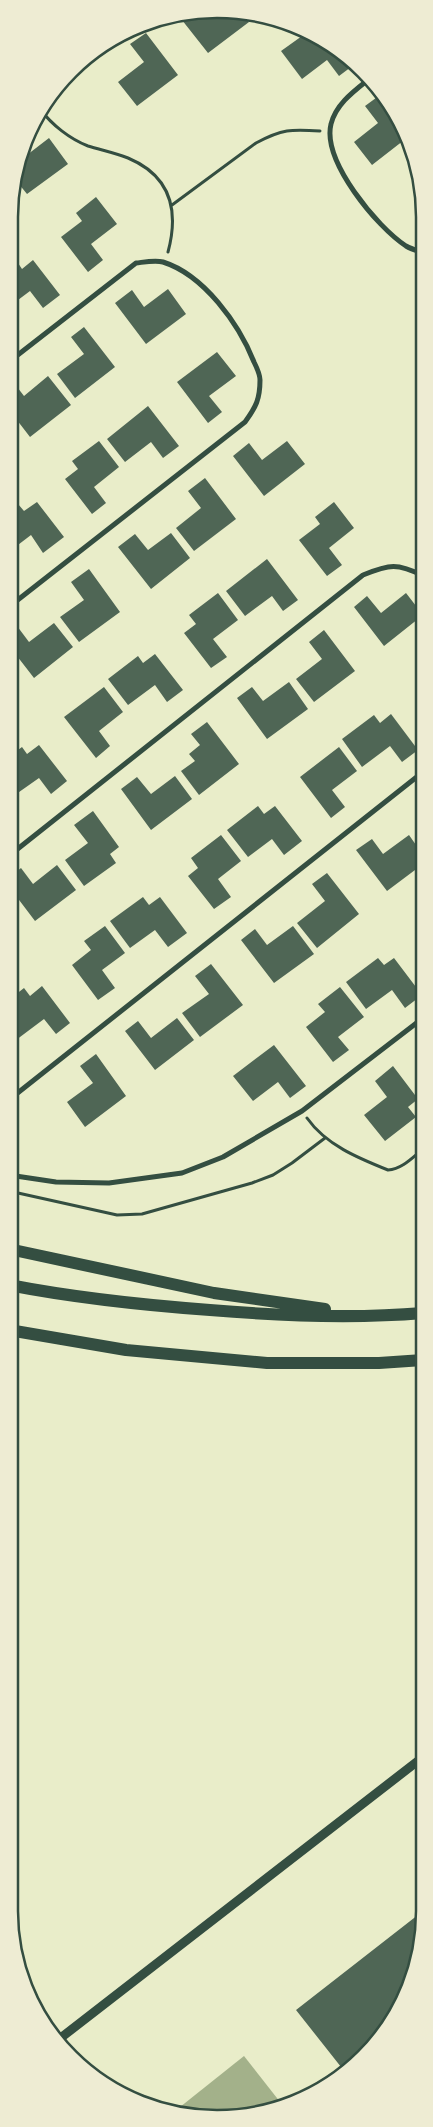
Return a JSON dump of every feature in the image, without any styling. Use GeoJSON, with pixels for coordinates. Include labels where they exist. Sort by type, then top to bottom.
{"type":"FeatureCollection","features":[{"type":"Feature","properties":{"kind":"highway"},"geometry":{"type":"LineString","coordinates":[[18,1252],[214,1293],[382,1316]]}},
{"type":"Feature","properties":{"kind":"highway"},"geometry":{"type":"LineString","coordinates":[[18,1287],[67,1296],[160,1306],[266,1314],[382,1316],[416,1314]]}},
{"type":"Feature","properties":{"kind":"highway"},"geometry":{"type":"LineString","coordinates":[[18,1332],[126,1350],[267,1363],[379,1364],[416,1361]]}},
{"type":"Feature","properties":{"kind":"street"},"geometry":{"type":"LineString","coordinates":[[364,83],[341,104],[330,125],[332,148],[342,173],[357,197],[377,221],[407,246],[416,250]]}},
{"type":"Feature","properties":{"kind":"street"},"geometry":{"type":"LineString","coordinates":[[18,355],[136,263],[161,261],[180,269],[206,289],[227,314],[248,346],[261,378],[257,406],[245,422],[18,600]]}},
{"type":"Feature","properties":{"kind":"street"},"geometry":{"type":"LineString","coordinates":[[18,848],[362,575],[384,566],[404,566],[416,572]]}},
{"type":"Feature","properties":{"kind":"street"},"geometry":{"type":"LineString","coordinates":[[18,1093],[416,778]]}},
{"type":"Feature","properties":{"kind":"street"},"geometry":{"type":"LineString","coordinates":[[18,1176],[56,1182],[109,1183],[182,1172],[223,1157],[302,1111],[416,1023]]}},
{"type":"Feature","properties":{"kind":"street"},"geometry":{"type":"LineString","coordinates":[[63,2036],[416,1762]]}},
{"type":"Feature","properties":{"kind":"path"},"geometry":{"type":"LineString","coordinates":[[45,115],[58,128],[75,139],[89,146],[130,159],[147,168],[162,184],[172,206],[172,237],[165,263]]}},
{"type":"Feature","properties":{"kind":"path"},"geometry":{"type":"LineString","coordinates":[[172,206],[256,143],[271,135],[285,130],[331,132]]}},
{"type":"Feature","properties":{"kind":"path"},"geometry":{"type":"LineString","coordinates":[[302,1111],[325,1138],[340,1148],[388,1170],[402,1166],[416,1155]]}},
{"type":"Feature","properties":{"kind":"path"},"geometry":{"type":"LineString","coordinates":[[18,1193],[117,1215],[142,1214],[252,1183],[273,1175],[325,1138]]}},
{"type":"Feature","properties":{"kind":"shaded area"},"geometry":{"type":"Polygon","coordinates":[[[244,2056],[278,2100],[255,2106],[216,2110],[181,2106],[244,2056]]]}},
{"type":"Feature","properties":{"kind":"building"},"geometry":{"type":"Polygon","coordinates":[[[230,18],[247,20],[249,22],[208,53],[182,20],[230,18]]]}},
{"type":"Feature","properties":{"kind":"building"},"geometry":{"type":"Polygon","coordinates":[[[146,33],[178,75],[137,106],[118,82],[144,62],[130,44],[146,33]]]}},
{"type":"Feature","properties":{"kind":"building"},"geometry":{"type":"Polygon","coordinates":[[[301,36],[327,51],[349,68],[339,76],[327,60],[302,79],[281,51],[301,36]]]}},
{"type":"Feature","properties":{"kind":"building"},"geometry":{"type":"Polygon","coordinates":[[[376,98],[389,117],[401,142],[372,165],[354,142],[378,123],[365,106],[376,98]]]}},
{"type":"Feature","properties":{"kind":"building"},"geometry":{"type":"Polygon","coordinates":[[[49,138],[68,164],[27,194],[20,185],[27,155],[49,138]]]}},
{"type":"Feature","properties":{"kind":"building"},"geometry":{"type":"Polygon","coordinates":[[[96,197],[117,224],[91,244],[103,260],[88,272],[61,237],[82,221],[76,213],[96,197]]]}},
{"type":"Feature","properties":{"kind":"building"},"geometry":{"type":"Polygon","coordinates":[[[33,260],[60,295],[43,308],[30,291],[18,300],[18,263],[22,269],[33,260]]]}},
{"type":"Feature","properties":{"kind":"building"},"geometry":{"type":"Polygon","coordinates":[[[168,289],[186,314],[146,344],[115,303],[132,290],[144,307],[168,289]]]}},
{"type":"Feature","properties":{"kind":"building"},"geometry":{"type":"Polygon","coordinates":[[[84,327],[115,367],[75,398],[57,374],[84,354],[71,337],[84,327]]]}},
{"type":"Feature","properties":{"kind":"building"},"geometry":{"type":"Polygon","coordinates":[[[217,352],[236,376],[209,396],[222,412],[208,423],[177,382],[217,352]]]}},
{"type":"Feature","properties":{"kind":"building"},"geometry":{"type":"Polygon","coordinates":[[[48,376],[71,405],[30,437],[18,421],[18,388],[24,396],[48,376]]]}},
{"type":"Feature","properties":{"kind":"building"},"geometry":{"type":"Polygon","coordinates":[[[148,406],[179,446],[163,458],[151,442],[125,462],[107,439],[148,406]]]}},
{"type":"Feature","properties":{"kind":"building"},"geometry":{"type":"Polygon","coordinates":[[[99,441],[119,467],[94,487],[106,503],[92,514],[65,479],[78,469],[72,461],[99,441]]]}},
{"type":"Feature","properties":{"kind":"building"},"geometry":{"type":"Polygon","coordinates":[[[287,441],[305,464],[264,496],[233,456],[249,443],[262,460],[287,441]]]}},
{"type":"Feature","properties":{"kind":"building"},"geometry":{"type":"Polygon","coordinates":[[[205,478],[236,519],[194,551],[176,528],[201,508],[188,491],[205,478]]]}},
{"type":"Feature","properties":{"kind":"building"},"geometry":{"type":"Polygon","coordinates":[[[37,502],[64,537],[43,553],[31,535],[18,545],[18,504],[24,511],[37,502]]]}},
{"type":"Feature","properties":{"kind":"building"},"geometry":{"type":"Polygon","coordinates":[[[334,502],[354,528],[329,548],[342,565],[327,576],[299,540],[320,524],[315,517],[334,502]]]}},
{"type":"Feature","properties":{"kind":"building"},"geometry":{"type":"Polygon","coordinates":[[[171,533],[190,558],[151,589],[118,547],[135,534],[148,550],[171,533]]]}},
{"type":"Feature","properties":{"kind":"building"},"geometry":{"type":"Polygon","coordinates":[[[267,559],[298,600],[283,611],[272,596],[245,616],[226,591],[267,559]]]}},
{"type":"Feature","properties":{"kind":"building"},"geometry":{"type":"Polygon","coordinates":[[[89,569],[120,612],[79,642],[60,617],[84,600],[71,582],[89,569]]]}},
{"type":"Feature","properties":{"kind":"building"},"geometry":{"type":"Polygon","coordinates":[[[218,593],[238,620],[213,639],[227,657],[211,668],[184,633],[196,624],[189,615],[218,593]]]}},
{"type":"Feature","properties":{"kind":"building"},"geometry":{"type":"Polygon","coordinates":[[[406,593],[416,606],[416,621],[384,646],[354,607],[367,596],[381,613],[406,593]]]}},
{"type":"Feature","properties":{"kind":"building"},"geometry":{"type":"Polygon","coordinates":[[[54,623],[73,647],[34,678],[18,657],[18,627],[29,642],[54,623]]]}},
{"type":"Feature","properties":{"kind":"building"},"geometry":{"type":"Polygon","coordinates":[[[324,630],[355,671],[314,702],[296,679],[322,659],[309,642],[324,630]]]}},
{"type":"Feature","properties":{"kind":"building"},"geometry":{"type":"Polygon","coordinates":[[[155,654],[183,690],[167,702],[155,685],[128,705],[108,679],[138,656],[143,663],[155,654]]]}},
{"type":"Feature","properties":{"kind":"building"},"geometry":{"type":"Polygon","coordinates":[[[289,682],[308,709],[267,739],[237,698],[252,687],[263,701],[289,682]]]}},
{"type":"Feature","properties":{"kind":"building"},"geometry":{"type":"Polygon","coordinates":[[[104,687],[123,712],[99,731],[110,746],[96,758],[64,717],[104,687]]]}},
{"type":"Feature","properties":{"kind":"building"},"geometry":{"type":"Polygon","coordinates":[[[391,714],[416,747],[416,752],[402,762],[390,746],[362,767],[342,739],[374,715],[380,723],[391,714]]]}},
{"type":"Feature","properties":{"kind":"building"},"geometry":{"type":"Polygon","coordinates":[[[207,722],[239,764],[199,795],[181,771],[195,761],[189,754],[200,745],[191,734],[207,722]]]}},
{"type":"Feature","properties":{"kind":"building"},"geometry":{"type":"Polygon","coordinates":[[[39,745],[67,781],[51,794],[39,778],[18,793],[18,750],[22,747],[27,754],[39,745]]]}},
{"type":"Feature","properties":{"kind":"building"},"geometry":{"type":"Polygon","coordinates":[[[339,747],[357,771],[332,790],[345,807],[331,818],[300,777],[339,747]]]}},
{"type":"Feature","properties":{"kind":"building"},"geometry":{"type":"Polygon","coordinates":[[[175,776],[192,799],[151,830],[121,789],[137,777],[151,794],[175,776]]]}},
{"type":"Feature","properties":{"kind":"building"},"geometry":{"type":"Polygon","coordinates":[[[258,806],[264,814],[275,806],[302,841],[284,855],[272,839],[248,857],[227,830],[258,806]]]}},
{"type":"Feature","properties":{"kind":"building"},"geometry":{"type":"Polygon","coordinates":[[[93,811],[119,847],[110,854],[116,863],[84,886],[65,860],[88,843],[74,825],[93,811]]]}},
{"type":"Feature","properties":{"kind":"building"},"geometry":{"type":"Polygon","coordinates":[[[221,835],[241,861],[218,879],[231,897],[214,909],[188,876],[198,868],[191,858],[221,835]]]}},
{"type":"Feature","properties":{"kind":"building"},"geometry":{"type":"Polygon","coordinates":[[[409,835],[416,845],[416,869],[387,891],[356,850],[372,839],[383,854],[409,835]]]}},
{"type":"Feature","properties":{"kind":"building"},"geometry":{"type":"Polygon","coordinates":[[[57,865],[76,890],[35,921],[18,899],[18,870],[21,868],[33,884],[57,865]]]}},
{"type":"Feature","properties":{"kind":"building"},"geometry":{"type":"Polygon","coordinates":[[[327,873],[359,914],[317,948],[297,923],[325,901],[312,884],[327,873]]]}},
{"type":"Feature","properties":{"kind":"building"},"geometry":{"type":"Polygon","coordinates":[[[143,897],[149,905],[160,897],[187,933],[168,947],[155,930],[130,948],[110,921],[143,897]]]}},
{"type":"Feature","properties":{"kind":"building"},"geometry":{"type":"Polygon","coordinates":[[[105,926],[125,953],[102,970],[115,988],[98,1000],[72,965],[91,950],[84,941],[105,926]]]}},
{"type":"Feature","properties":{"kind":"building"},"geometry":{"type":"Polygon","coordinates":[[[293,926],[314,954],[274,983],[241,940],[255,929],[267,945],[293,926]]]}},
{"type":"Feature","properties":{"kind":"building"},"geometry":{"type":"Polygon","coordinates":[[[378,958],[384,965],[394,958],[416,987],[416,1000],[405,1008],[392,990],[366,1009],[346,982],[378,958]]]}},
{"type":"Feature","properties":{"kind":"building"},"geometry":{"type":"Polygon","coordinates":[[[211,964],[243,1005],[200,1037],[182,1013],[209,994],[195,976],[211,964]]]}},
{"type":"Feature","properties":{"kind":"building"},"geometry":{"type":"Polygon","coordinates":[[[42,986],[70,1023],[56,1034],[44,1019],[18,1038],[18,993],[24,988],[30,996],[42,986]]]}},
{"type":"Feature","properties":{"kind":"building"},"geometry":{"type":"Polygon","coordinates":[[[340,987],[364,1017],[338,1037],[349,1050],[333,1062],[306,1027],[325,1012],[318,1004],[340,987]]]}},
{"type":"Feature","properties":{"kind":"building"},"geometry":{"type":"Polygon","coordinates":[[[177,1018],[194,1040],[155,1070],[125,1031],[138,1021],[151,1038],[177,1018]]]}},
{"type":"Feature","properties":{"kind":"building"},"geometry":{"type":"Polygon","coordinates":[[[274,1045],[306,1086],[290,1098],[278,1082],[253,1101],[233,1076],[274,1045]]]}},
{"type":"Feature","properties":{"kind":"building"},"geometry":{"type":"Polygon","coordinates":[[[96,1054],[126,1096],[85,1127],[67,1102],[93,1083],[80,1066],[96,1054]]]}},
{"type":"Feature","properties":{"kind":"building"},"geometry":{"type":"Polygon","coordinates":[[[393,1066],[416,1096],[416,1101],[408,1107],[416,1117],[385,1141],[364,1115],[387,1097],[375,1081],[393,1066]]]}},
{"type":"Feature","properties":{"kind":"building"},"geometry":{"type":"Polygon","coordinates":[[[416,1917],[409,1962],[395,1999],[382,2021],[366,2042],[340,2066],[296,2010],[416,1917]]]}}]}
